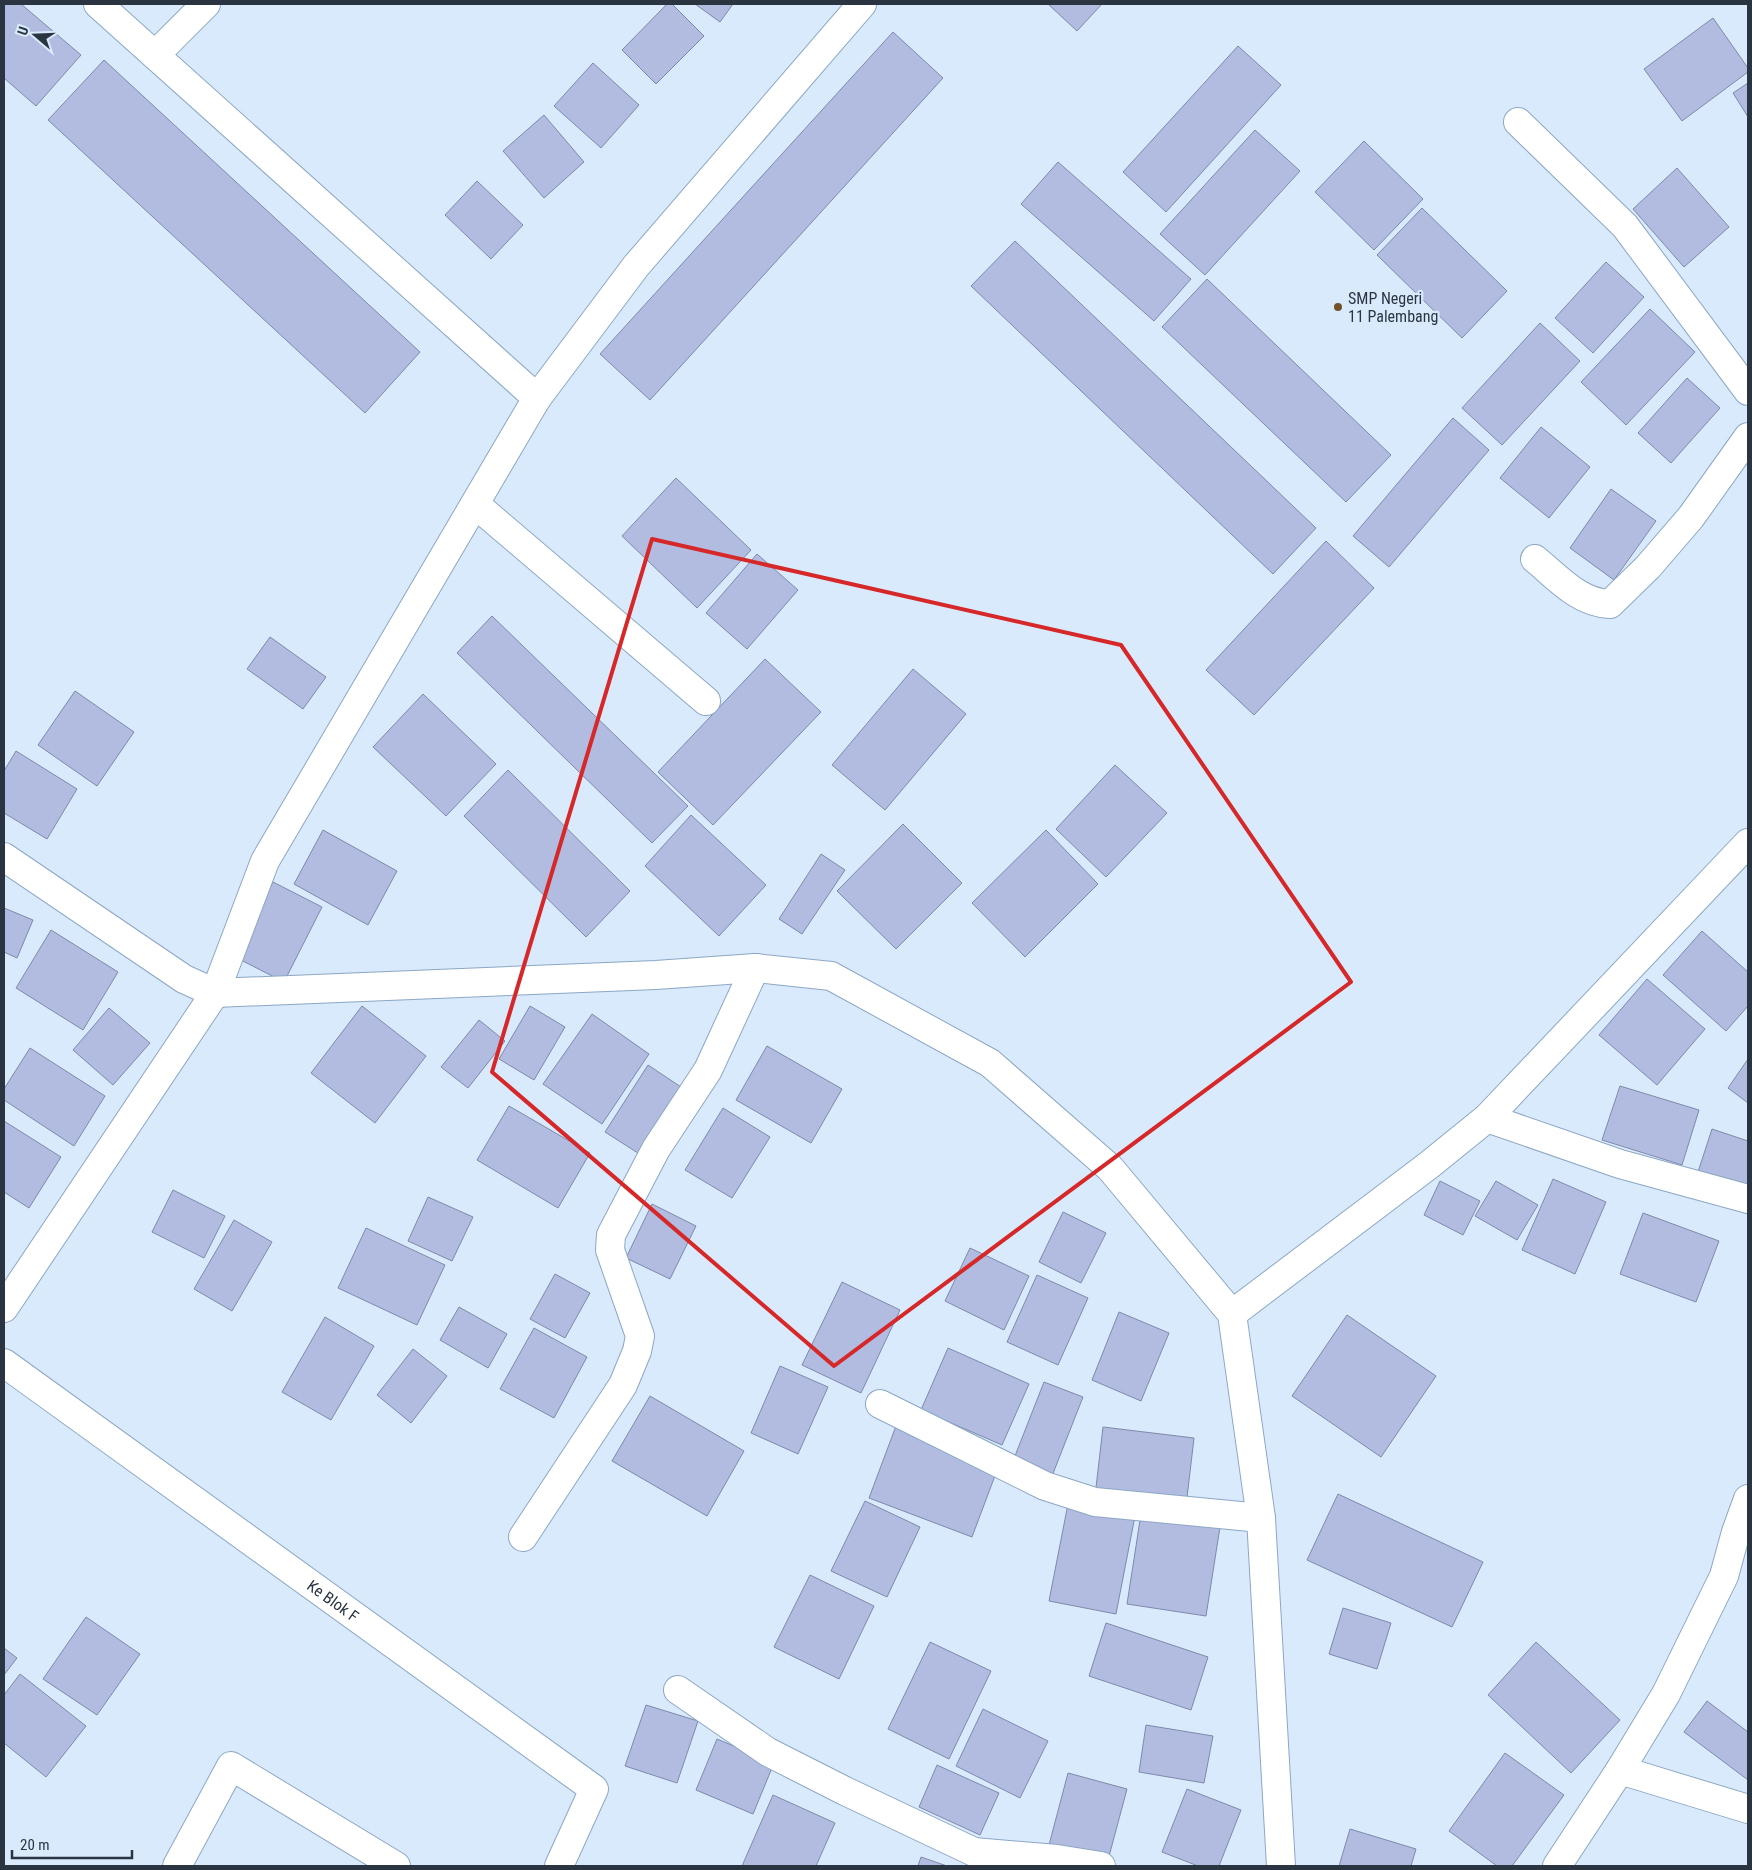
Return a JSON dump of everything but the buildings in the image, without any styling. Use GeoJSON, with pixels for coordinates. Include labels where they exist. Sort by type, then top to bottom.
{"type":"FeatureCollection","features":[{"type":"Feature","properties":{"kind":"street"},"geometry":{"type":"LineString","coordinates":[[98,4],[537,398]]}},
{"type":"Feature","properties":{"kind":"street"},"geometry":{"type":"LineString","coordinates":[[155,56],[206,4]]}},
{"type":"Feature","properties":{"kind":"street"},"geometry":{"type":"LineString","coordinates":[[4,1308],[215,993],[265,861],[537,398],[636,266],[862,4]]}},
{"type":"Feature","properties":{"kind":"street"},"geometry":{"type":"LineString","coordinates":[[1518,122],[1625,226],[1748,391]]}},
{"type":"Feature","properties":{"kind":"street"},"geometry":{"type":"LineString","coordinates":[[1534,559],[1582,598],[1598,603],[1610,604],[1648,568],[1692,517],[1748,437]]}},
{"type":"Feature","properties":{"kind":"street"},"geometry":{"type":"LineString","coordinates":[[475,504],[706,701]]}},
{"type":"Feature","properties":{"kind":"street"},"geometry":{"type":"LineString","coordinates":[[1232,1314],[1429,1165],[1486,1118],[1748,843]]}},
{"type":"Feature","properties":{"kind":"street"},"geometry":{"type":"LineString","coordinates":[[4,856],[184,979],[215,993],[656,975],[755,968],[831,976],[990,1063],[1110,1168],[1232,1314],[1261,1518],[1281,1866]]}},
{"type":"Feature","properties":{"kind":"street"},"geometry":{"type":"LineString","coordinates":[[523,1537],[622,1385],[637,1352],[640,1336],[610,1250],[611,1235],[656,1149],[708,1070],[755,968]]}},
{"type":"Feature","properties":{"kind":"street"},"geometry":{"type":"LineString","coordinates":[[1486,1118],[1620,1164],[1748,1199]]}},
{"type":"Feature","properties":{"kind":"street","name":"Ke Blok F"},"geometry":{"type":"LineString","coordinates":[[4,1363],[594,1789],[559,1866]]}},
{"type":"Feature","properties":{"kind":"street"},"geometry":{"type":"LineString","coordinates":[[880,1404],[1045,1486],[1095,1502],[1261,1518]]}},
{"type":"Feature","properties":{"kind":"street"},"geometry":{"type":"LineString","coordinates":[[1556,1866],[1620,1770],[1666,1694],[1742,1536],[1748,1499]]}},
{"type":"Feature","properties":{"kind":"street"},"geometry":{"type":"LineString","coordinates":[[678,1690],[768,1752],[974,1852],[1057,1859],[1101,1866]]}},
{"type":"Feature","properties":{"kind":"street"},"geometry":{"type":"LineString","coordinates":[[177,1866],[232,1766],[396,1866]]}},
{"type":"Feature","properties":{"kind":"street"},"geometry":{"type":"LineString","coordinates":[[1620,1770],[1748,1809]]}},
{"type":"Feature","properties":{"kind":"highlighted area"},"geometry":{"type":"Polygon","coordinates":[[[652,539],[1121,645],[1351,982],[834,1366],[492,1072],[652,539]]]}},
{"type":"Feature","properties":{"kind":"place","name":"SMP Negeri 11 Palembang"},"geometry":{"type":"Point","coordinates":[1338,307]}}]}
